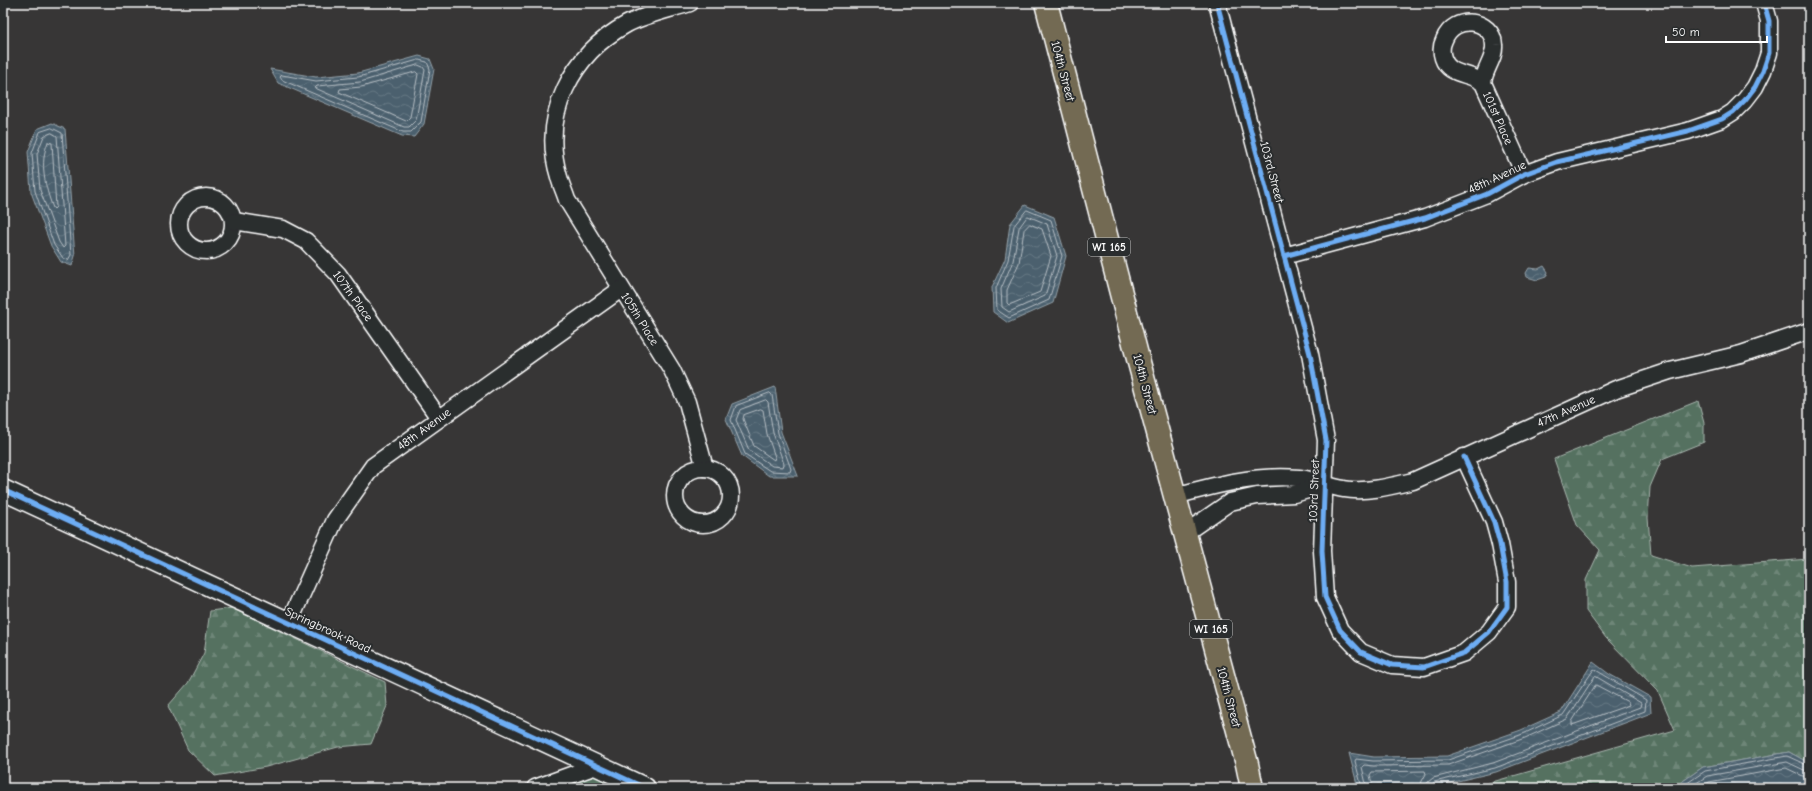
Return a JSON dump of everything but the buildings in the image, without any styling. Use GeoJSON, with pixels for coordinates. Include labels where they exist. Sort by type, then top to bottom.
{"type":"FeatureCollection","features":[{"type":"Feature","properties":{"kind":"main road","name":"104th Street"},"geometry":{"type":"LineString","coordinates":[[1046,3],[1175,496],[1248,764],[1252,788]]}},
{"type":"Feature","properties":{"kind":"main road","name":"104th Street"},"geometry":{"type":"LineString","coordinates":[[1248,764],[1260,788]]}},
{"type":"Feature","properties":{"kind":"street","name":"105th Place"},"geometry":{"type":"LineString","coordinates":[[690,3],[629,23],[611,33],[593,48],[571,76],[558,104],[554,148],[558,177],[568,200],[669,364],[687,402],[704,468]]}},
{"type":"Feature","properties":{"kind":"street","name":"103rd Street"},"geometry":{"type":"LineString","coordinates":[[1217,3],[1310,354],[1326,440],[1322,551],[1325,597],[1340,630],[1361,652],[1392,665],[1424,667],[1464,653],[1489,632],[1507,607],[1507,582],[1500,544],[1494,522],[1464,457]]}},
{"type":"Feature","properties":{"kind":"street","name":"48th Avenue"},"geometry":{"type":"LineString","coordinates":[[1284,256],[1425,218],[1487,194],[1524,174],[1582,155],[1688,130],[1722,119],[1733,112],[1755,87],[1763,71],[1769,53],[1769,21],[1764,3]]}},
{"type":"Feature","properties":{"kind":"street","name":"101st Place"},"geometry":{"type":"LineString","coordinates":[[1483,83],[1524,174]]}},
{"type":"Feature","properties":{"kind":"street","name":"107th Place"},"geometry":{"type":"LineString","coordinates":[[234,221],[283,229],[306,241],[338,274],[439,418]]}},
{"type":"Feature","properties":{"kind":"street","name":"48th Avenue"},"geometry":{"type":"LineString","coordinates":[[289,623],[336,520],[373,466],[621,288]]}},
{"type":"Feature","properties":{"kind":"street","name":"47th Avenue"},"geometry":{"type":"LineString","coordinates":[[1175,496],[1206,487],[1264,479],[1301,478],[1346,490],[1370,489],[1413,481],[1616,389],[1647,377],[1741,354],[1809,331]]}},
{"type":"Feature","properties":{"kind":"street"},"geometry":{"type":"LineString","coordinates":[[1185,533],[1230,502],[1257,496],[1294,494],[1325,485]]}},
{"type":"Feature","properties":{"kind":"street","name":"Springbrook Road"},"geometry":{"type":"LineString","coordinates":[[3,490],[645,788]]}},
{"type":"Feature","properties":{"kind":"street"},"geometry":{"type":"LineString","coordinates":[[535,788],[596,766]]}},
{"type":"Feature","properties":{"kind":"green space"},"geometry":{"type":"Polygon","coordinates":[[[1698,401],[1704,423],[1704,442],[1662,459],[1650,487],[1648,518],[1651,555],[1692,568],[1809,559],[1809,763],[1789,752],[1703,767],[1673,788],[1471,788],[1675,730],[1658,691],[1606,638],[1586,611],[1586,580],[1600,550],[1577,525],[1554,459],[1698,401]]]}},
{"type":"Feature","properties":{"kind":"green space"},"geometry":{"type":"Polygon","coordinates":[[[232,608],[385,682],[387,706],[371,744],[338,747],[266,767],[215,776],[188,750],[168,706],[188,683],[204,653],[210,611],[232,608]]]}},
{"type":"Feature","properties":{"kind":"green space"},"geometry":{"type":"Polygon","coordinates":[[[596,766],[645,788],[535,788],[596,766]]]}},
{"type":"Feature","properties":{"kind":"water"},"geometry":{"type":"Polygon","coordinates":[[[419,56],[430,59],[434,69],[424,124],[414,137],[402,136],[278,83],[270,69],[316,77],[358,73],[419,56]]]}},
{"type":"Feature","properties":{"kind":"water"},"geometry":{"type":"Polygon","coordinates":[[[52,123],[65,129],[75,256],[72,266],[61,262],[51,246],[31,192],[28,152],[37,129],[52,123]]]}},
{"type":"Feature","properties":{"kind":"water"},"geometry":{"type":"Polygon","coordinates":[[[1025,205],[1054,217],[1066,256],[1053,303],[1008,323],[993,312],[992,287],[1005,259],[1010,224],[1025,205]]]}},
{"type":"Feature","properties":{"kind":"water"},"geometry":{"type":"Polygon","coordinates":[[[1544,266],[1548,272],[1546,277],[1537,280],[1527,277],[1526,273],[1529,268],[1538,269],[1544,266]]]}},
{"type":"Feature","properties":{"kind":"water"},"geometry":{"type":"Polygon","coordinates":[[[775,387],[781,432],[798,476],[769,476],[742,456],[726,419],[732,404],[775,387]]]}},
{"type":"Feature","properties":{"kind":"water"},"geometry":{"type":"Polygon","coordinates":[[[1593,662],[1609,674],[1650,697],[1651,713],[1496,772],[1428,788],[1358,788],[1349,753],[1374,757],[1447,756],[1521,730],[1561,712],[1593,662]]]}},
{"type":"Feature","properties":{"kind":"water"},"geometry":{"type":"Polygon","coordinates":[[[1789,752],[1809,763],[1809,788],[1673,788],[1703,767],[1789,752]]]}},
{"type":"Feature","properties":{"kind":"cycle path"},"geometry":{"type":"LineString","coordinates":[[1217,3],[1310,354],[1326,440],[1322,551],[1325,597],[1340,630],[1361,652],[1392,665],[1424,667],[1464,653],[1489,632],[1507,607],[1507,582],[1500,544],[1494,522],[1464,457]]}},
{"type":"Feature","properties":{"kind":"cycle path"},"geometry":{"type":"LineString","coordinates":[[1284,256],[1425,218],[1487,194],[1524,174],[1557,162],[1688,131],[1722,119],[1733,112],[1745,100],[1755,87],[1763,71],[1769,53],[1769,21],[1764,3]]}},
{"type":"Feature","properties":{"kind":"cycle path"},"geometry":{"type":"LineString","coordinates":[[3,490],[645,788]]}}]}
